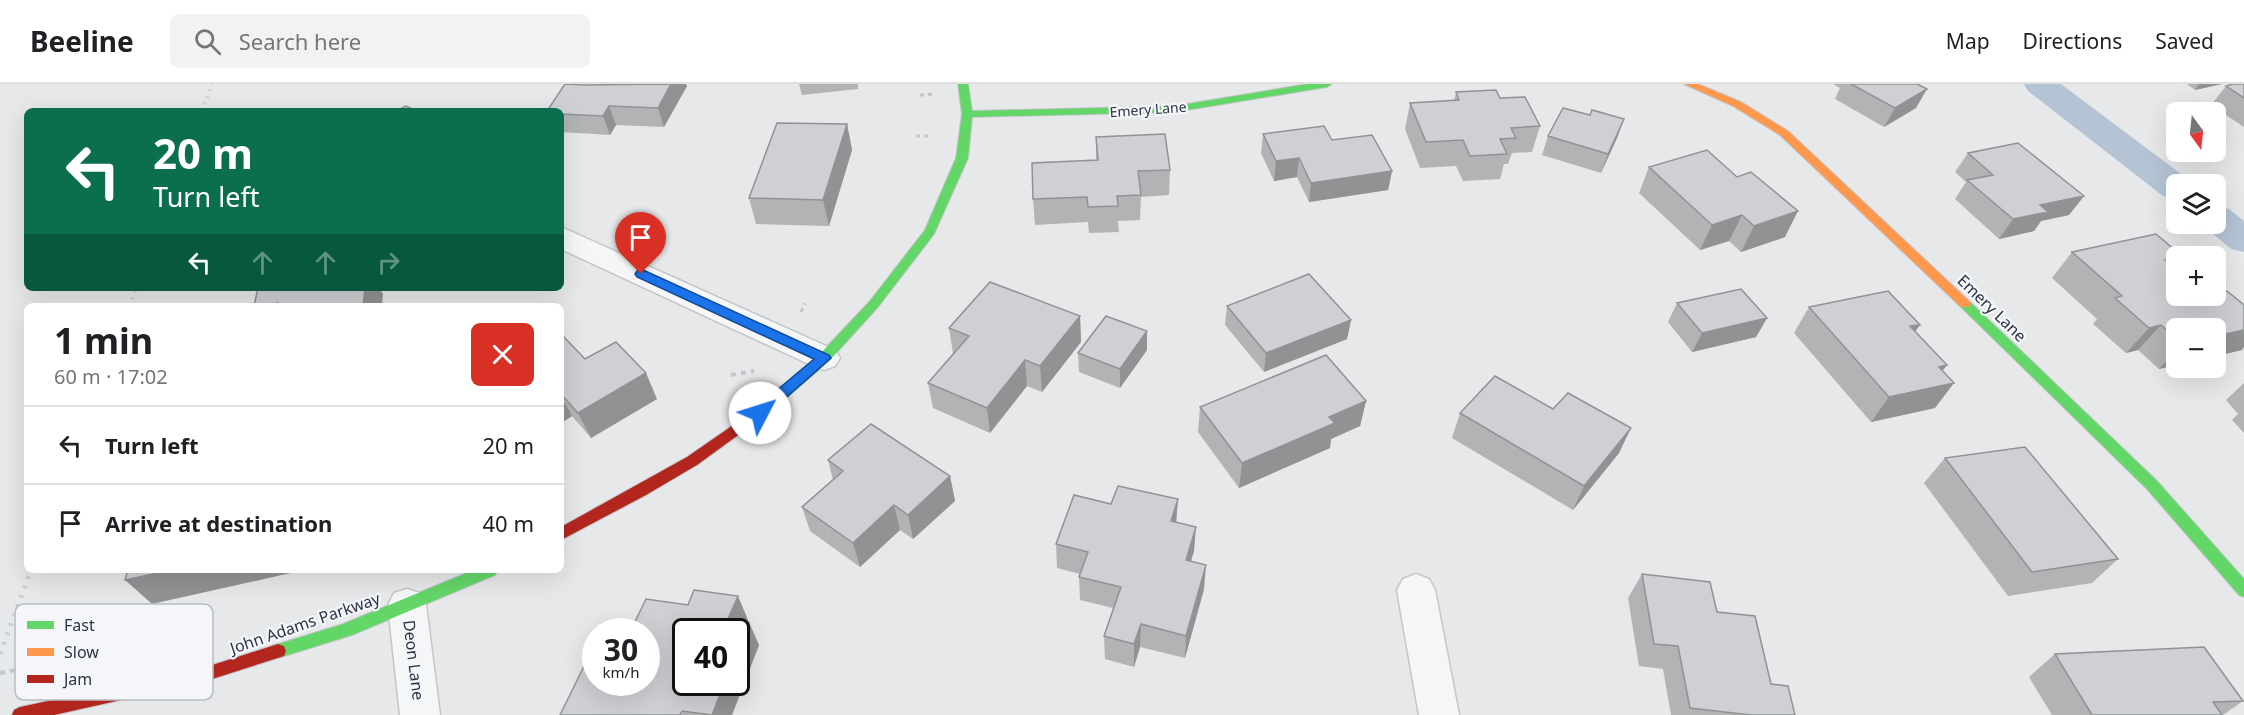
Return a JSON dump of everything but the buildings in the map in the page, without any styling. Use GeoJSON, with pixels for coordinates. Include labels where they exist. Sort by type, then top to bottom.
{"type":"FeatureCollection","features":[{"type":"Feature","properties":{"kind":"street"},"geometry":{"type":"LineString","coordinates":[[564,532],[651,486],[731,437],[824,358],[874,304],[930,231],[962,158],[967,114],[963,84]]}},
{"type":"Feature","properties":{"kind":"street","name":"Emery Lane"},"geometry":{"type":"LineString","coordinates":[[967,114],[1175,109],[1327,84]]}},
{"type":"Feature","properties":{"kind":"street","name":"Emery Lane"},"geometry":{"type":"LineString","coordinates":[[1689,84],[1737,104],[1793,141],[2152,484],[2244,590]]}},
{"type":"Feature","properties":{"kind":"street"},"geometry":{"type":"LineString","coordinates":[[564,238],[824,358]]}},
{"type":"Feature","properties":{"kind":"street","name":"John Adams Parkway"},"geometry":{"type":"LineString","coordinates":[[213,672],[346,630],[483,573]]}},
{"type":"Feature","properties":{"kind":"street"},"geometry":{"type":"LineString","coordinates":[[1416,590],[1439,715]]}},
{"type":"Feature","properties":{"kind":"street","name":"Deon Lane"},"geometry":{"type":"LineString","coordinates":[[406,605],[420,715]]}},
{"type":"Feature","properties":{"kind":"street","name":"John Adams Parkway"},"geometry":{"type":"LineString","coordinates":[[20,715],[88,700]]}},
{"type":"Feature","properties":{"kind":"path"},"geometry":{"type":"LineString","coordinates":[[731,375],[754,370]]}},
{"type":"Feature","properties":{"kind":"path"},"geometry":{"type":"LineString","coordinates":[[0,673],[15,670]]}},
{"type":"Feature","properties":{"kind":"waterway"},"geometry":{"type":"LineString","coordinates":[[2040,84],[2166,180]]}},
{"type":"Feature","properties":{"kind":"waterway"},"geometry":{"type":"LineString","coordinates":[[2226,226],[2244,240]]}},
{"type":"Feature","properties":{"kind":"railway"},"geometry":{"type":"LineString","coordinates":[[203,108],[212,84]]}},
{"type":"Feature","properties":{"kind":"railway"},"geometry":{"type":"LineString","coordinates":[[131,303],[135,291]]}},
{"type":"Feature","properties":{"kind":"railway"},"geometry":{"type":"LineString","coordinates":[[18,604],[30,573]]}},
{"type":"Feature","properties":{"kind":"railway"},"geometry":{"type":"LineString","coordinates":[[0,654],[15,613]]}},
{"type":"Feature","properties":{"kind":"traffic: fast"},"geometry":{"type":"LineString","coordinates":[[765,408],[824,358],[874,304],[930,231],[962,158],[967,114],[963,84]]}},
{"type":"Feature","properties":{"kind":"traffic: fast"},"geometry":{"type":"LineString","coordinates":[[967,114],[1175,109],[1327,84]]}},
{"type":"Feature","properties":{"kind":"traffic: fast"},"geometry":{"type":"LineString","coordinates":[[1965,304],[2152,485],[2244,590]]}},
{"type":"Feature","properties":{"kind":"traffic: fast"},"geometry":{"type":"LineString","coordinates":[[278,651],[346,630],[483,573]]}},
{"type":"Feature","properties":{"kind":"traffic: slow"},"geometry":{"type":"LineString","coordinates":[[1689,84],[1737,104],[1784,133],[1965,304]]}},
{"type":"Feature","properties":{"kind":"traffic: jam"},"geometry":{"type":"LineString","coordinates":[[564,532],[692,461],[742,427],[765,408]]}},
{"type":"Feature","properties":{"kind":"traffic: jam"},"geometry":{"type":"LineString","coordinates":[[213,672],[278,651]]}},
{"type":"Feature","properties":{"kind":"traffic: jam"},"geometry":{"type":"LineString","coordinates":[[20,715],[88,700]]}},
{"type":"Feature","properties":{"kind":"route"},"geometry":{"type":"LineString","coordinates":[[641,274],[824,358],[760,413]]}}]}
